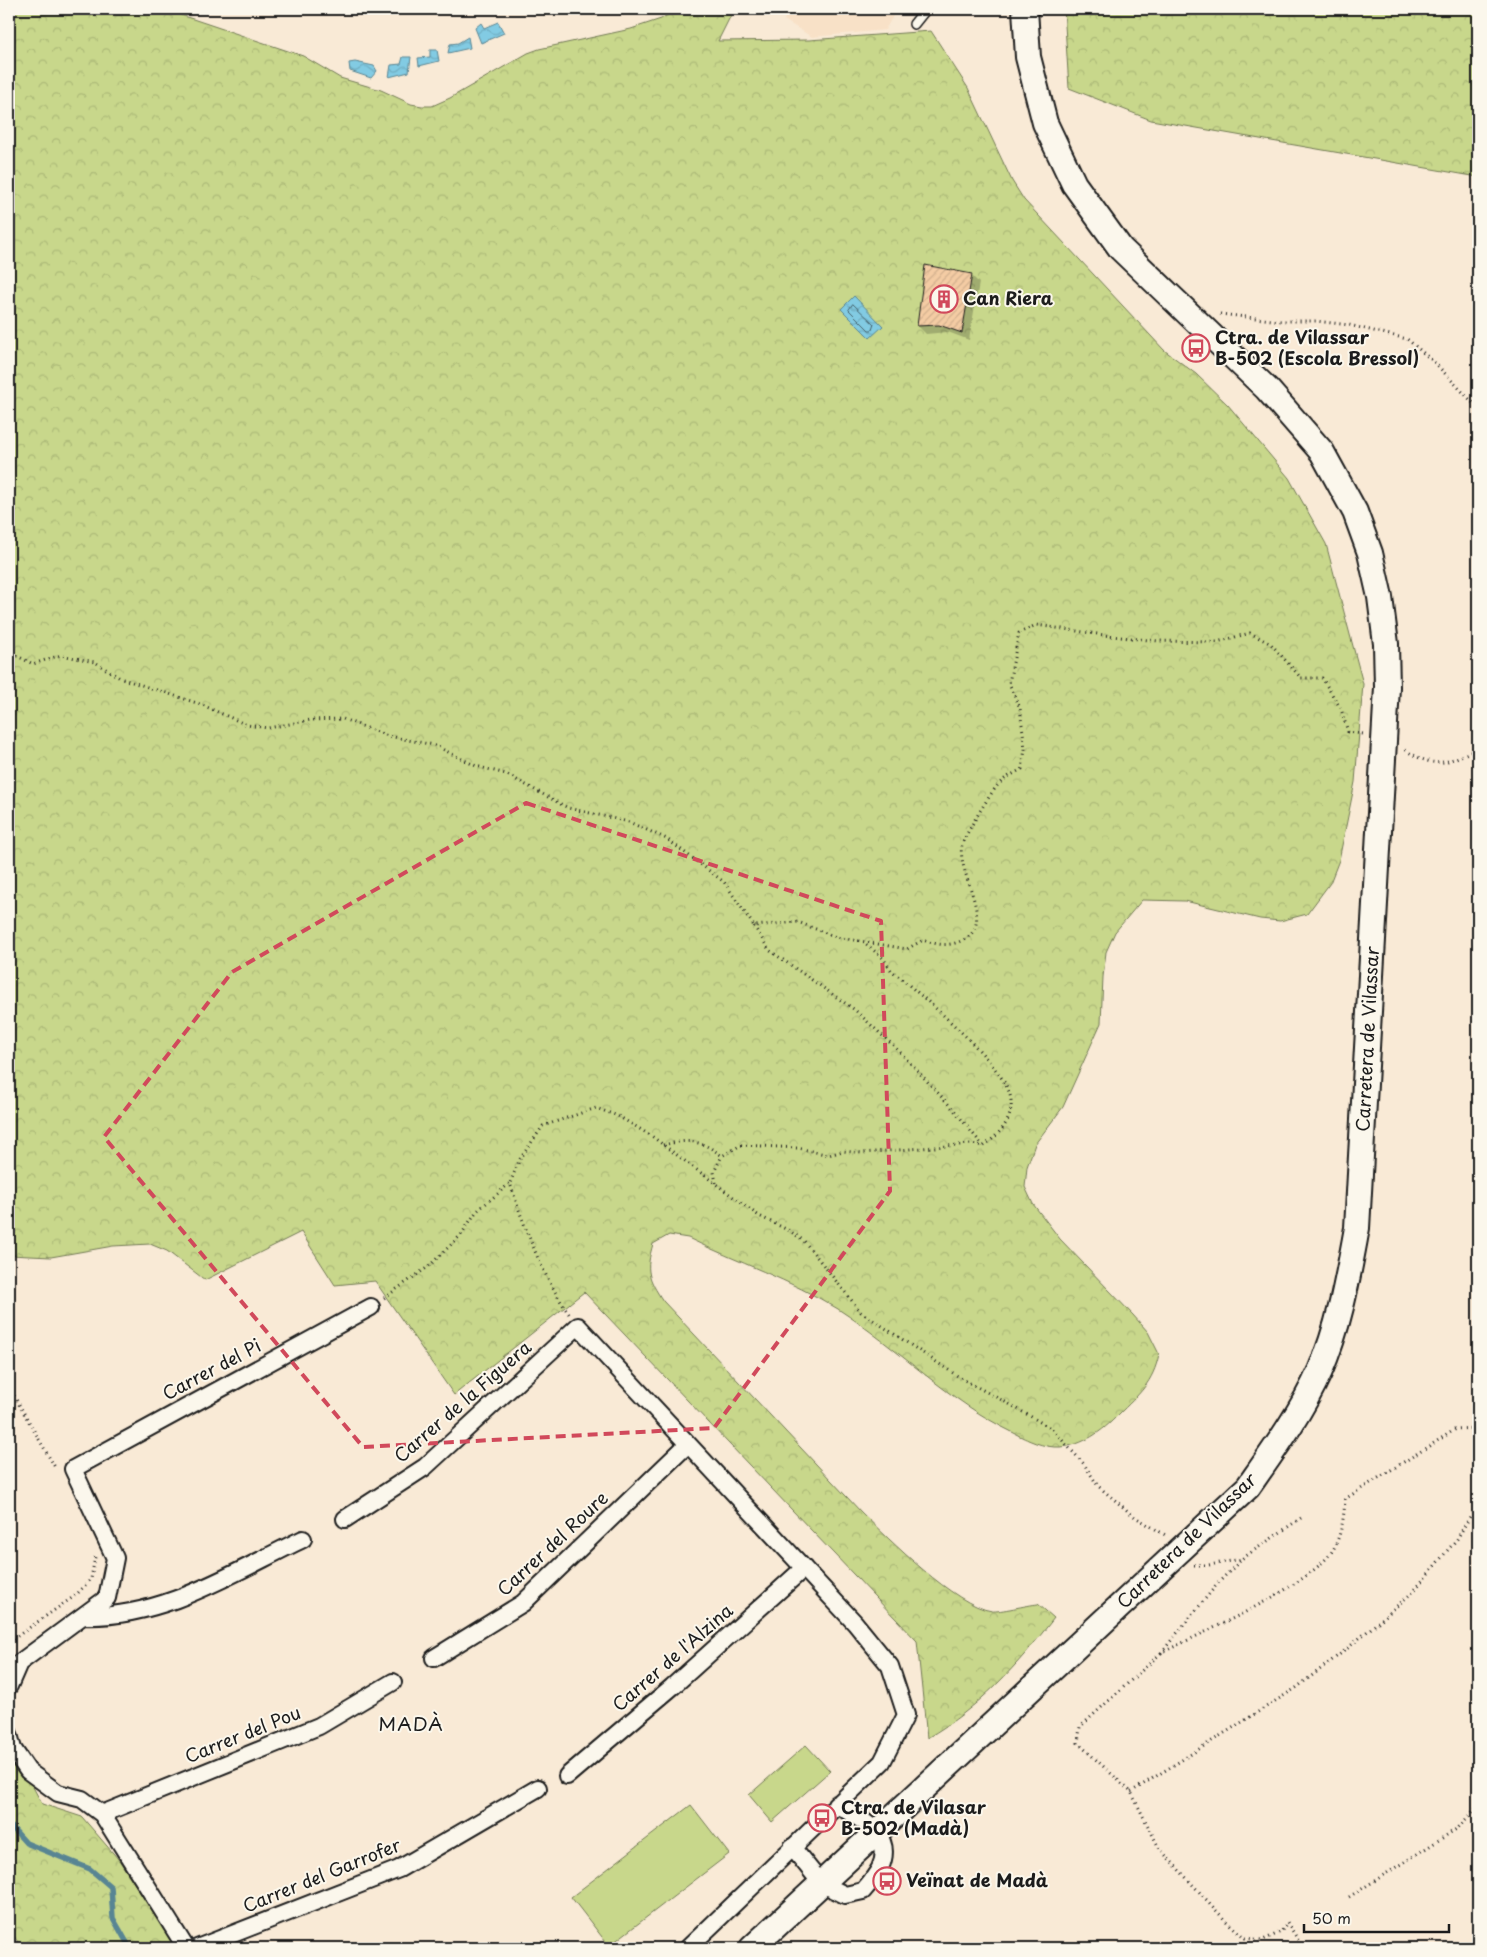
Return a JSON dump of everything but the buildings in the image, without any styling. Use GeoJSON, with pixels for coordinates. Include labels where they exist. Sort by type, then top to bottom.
{"type":"FeatureCollection","features":[{"type":"Feature","properties":{"kind":"street","name":"Carretera de Vilassar"},"geometry":{"type":"LineString","coordinates":[[752,1948],[1248,1487],[1287,1431],[1320,1371],[1344,1300],[1358,1228],[1388,687],[1386,644],[1380,597],[1370,553],[1355,512],[1322,452],[1267,389],[1121,249],[1074,184],[1045,122],[1028,57],[1025,9]]}},
{"type":"Feature","properties":{"kind":"street","name":"Carrer del Pi"},"geometry":{"type":"LineString","coordinates":[[66,1473],[371,1307]]}},
{"type":"Feature","properties":{"kind":"street"},"geometry":{"type":"LineString","coordinates":[[578,1326],[855,1622],[890,1666],[906,1715],[882,1762],[836,1804],[688,1948]]}},
{"type":"Feature","properties":{"kind":"street","name":"Carrer de la Figuera"},"geometry":{"type":"LineString","coordinates":[[345,1519],[425,1467],[578,1326]]}},
{"type":"Feature","properties":{"kind":"street","name":"Carrer del Roure"},"geometry":{"type":"LineString","coordinates":[[434,1658],[523,1603],[688,1444]]}},
{"type":"Feature","properties":{"kind":"street"},"geometry":{"type":"LineString","coordinates":[[9,1686],[19,1663],[107,1598],[115,1558],[66,1473]]}},
{"type":"Feature","properties":{"kind":"street"},"geometry":{"type":"LineString","coordinates":[[83,1616],[106,1617],[169,1604],[303,1539]]}},
{"type":"Feature","properties":{"kind":"street","name":"Carrer de l'Alzina"},"geometry":{"type":"LineString","coordinates":[[567,1776],[672,1687],[804,1568]]}},
{"type":"Feature","properties":{"kind":"street","name":"Carrer del Pou"},"geometry":{"type":"LineString","coordinates":[[102,1814],[319,1726],[393,1682]]}},
{"type":"Feature","properties":{"kind":"street"},"geometry":{"type":"LineString","coordinates":[[9,1734],[14,1750],[28,1771],[58,1793],[82,1799],[102,1814],[186,1948]]}},
{"type":"Feature","properties":{"kind":"street","name":"Carrer del Garrofer"},"geometry":{"type":"LineString","coordinates":[[197,1948],[399,1869],[538,1788]]}},
{"type":"Feature","properties":{"kind":"street"},"geometry":{"type":"LineString","coordinates":[[792,1847],[821,1883],[845,1895],[863,1891],[880,1868],[884,1848],[878,1831],[836,1804]]}},
{"type":"Feature","properties":{"kind":"lane"},"geometry":{"type":"LineString","coordinates":[[914,24],[926,9]]}},
{"type":"Feature","properties":{"kind":"path"},"geometry":{"type":"LineString","coordinates":[[1187,314],[1236,315],[1281,321],[1316,321],[1350,325],[1408,339],[1434,362],[1478,408]]}},
{"type":"Feature","properties":{"kind":"path"},"geometry":{"type":"LineString","coordinates":[[754,926],[798,922],[836,937],[907,949],[923,940],[943,946],[970,936],[978,920],[975,899],[963,868],[962,845],[996,788],[1006,778],[1022,769],[1025,749],[1020,708],[1009,684],[1019,633],[1036,624],[1111,636],[1158,641],[1217,642],[1250,634],[1271,644],[1301,678],[1322,678],[1341,710],[1348,732],[1385,738],[1418,758],[1439,764],[1478,749]]}},
{"type":"Feature","properties":{"kind":"path"},"geometry":{"type":"LineString","coordinates":[[9,663],[18,656],[33,664],[61,655],[95,662],[120,678],[200,704],[247,725],[268,728],[311,720],[343,719],[388,736],[434,745],[476,766],[506,774],[568,808],[629,822],[667,839],[724,882],[769,950],[855,1010],[900,1051],[984,1146]]}},
{"type":"Feature","properties":{"kind":"path"},"geometry":{"type":"LineString","coordinates":[[716,1183],[714,1172],[722,1156],[741,1145],[798,1148],[828,1156],[843,1151],[862,1154],[970,1144],[984,1146],[997,1136],[1009,1120],[1012,1101],[1009,1088],[959,1030],[891,970],[883,958],[864,942]]}},
{"type":"Feature","properties":{"kind":"path"},"geometry":{"type":"LineString","coordinates":[[371,1307],[428,1267],[462,1235],[476,1212],[510,1183],[520,1159],[544,1126],[596,1108],[618,1116],[716,1183],[760,1216],[790,1231],[804,1241],[861,1312],[962,1379],[1011,1404],[1052,1430],[1084,1464],[1098,1486],[1135,1518],[1164,1533],[1181,1549]]}},
{"type":"Feature","properties":{"kind":"path"},"geometry":{"type":"LineString","coordinates":[[662,1145],[686,1139],[712,1148],[722,1156]]}},
{"type":"Feature","properties":{"kind":"path"},"geometry":{"type":"LineString","coordinates":[[510,1183],[528,1239],[553,1291],[578,1326]]}},
{"type":"Feature","properties":{"kind":"path"},"geometry":{"type":"LineString","coordinates":[[9,1387],[66,1473]]}},
{"type":"Feature","properties":{"kind":"path"},"geometry":{"type":"LineString","coordinates":[[1161,1653],[1248,1611],[1313,1571],[1333,1549],[1344,1520],[1345,1499],[1456,1429],[1478,1428]]}},
{"type":"Feature","properties":{"kind":"path"},"geometry":{"type":"LineString","coordinates":[[1132,1792],[1296,1688],[1348,1648],[1413,1592],[1457,1539],[1478,1503]]}},
{"type":"Feature","properties":{"kind":"path"},"geometry":{"type":"LineString","coordinates":[[1301,1518],[1243,1558],[1219,1582],[1161,1653],[1080,1727],[1078,1743],[1132,1792],[1159,1848],[1225,1920],[1245,1938],[1263,1940],[1281,1932],[1288,1922],[1303,1948]]}},
{"type":"Feature","properties":{"kind":"path"},"geometry":{"type":"LineString","coordinates":[[9,1642],[76,1595],[91,1579],[95,1554]]}},
{"type":"Feature","properties":{"kind":"path"},"geometry":{"type":"LineString","coordinates":[[1163,1565],[1209,1566],[1243,1558]]}},
{"type":"Feature","properties":{"kind":"path"},"geometry":{"type":"LineString","coordinates":[[1349,1897],[1458,1828],[1478,1806]]}},
{"type":"Feature","properties":{"kind":"highlighted area"},"geometry":{"type":"Polygon","coordinates":[[[526,803],[881,921],[890,1191],[714,1428],[363,1447],[104,1137],[232,972],[526,803]]]}},
{"type":"Feature","properties":{"kind":"shaded area"},"geometry":{"type":"Polygon","coordinates":[[[790,9],[897,9],[885,30],[812,37],[784,20],[790,9]]]}},
{"type":"Feature","properties":{"kind":"green space"},"geometry":{"type":"Polygon","coordinates":[[[9,9],[163,9],[303,56],[340,78],[381,90],[411,104],[422,106],[432,106],[450,98],[528,53],[631,29],[661,19],[677,9],[734,9],[718,41],[809,40],[931,31],[968,88],[1012,181],[1024,200],[1164,350],[1196,374],[1228,405],[1289,478],[1326,544],[1363,684],[1355,782],[1339,860],[1330,883],[1307,914],[1280,921],[1260,919],[1185,901],[1142,900],[1115,932],[1106,952],[1101,1023],[1063,1107],[1035,1144],[1027,1167],[1025,1187],[1033,1204],[1060,1239],[1148,1332],[1159,1354],[1149,1381],[1132,1401],[1106,1427],[1084,1441],[1060,1447],[1036,1443],[1019,1436],[967,1406],[860,1324],[820,1299],[783,1280],[688,1238],[669,1235],[653,1244],[649,1261],[649,1274],[663,1301],[861,1512],[888,1538],[942,1585],[977,1606],[996,1611],[1038,1604],[1054,1618],[1012,1669],[981,1699],[927,1738],[917,1641],[584,1292],[454,1395],[375,1281],[335,1285],[301,1232],[205,1280],[167,1251],[150,1244],[113,1246],[51,1257],[9,1255],[9,9]]]}},
{"type":"Feature","properties":{"kind":"green space"},"geometry":{"type":"Polygon","coordinates":[[[1064,9],[1478,9],[1478,177],[1151,120],[1069,88],[1064,9]]]}},
{"type":"Feature","properties":{"kind":"green space"},"geometry":{"type":"Polygon","coordinates":[[[806,1745],[830,1771],[772,1822],[749,1795],[806,1745]]]}},
{"type":"Feature","properties":{"kind":"green space"},"geometry":{"type":"Polygon","coordinates":[[[9,1746],[13,1749],[42,1804],[82,1817],[119,1860],[176,1948],[22,1948],[9,1929],[9,1746]]]}},
{"type":"Feature","properties":{"kind":"green space"},"geometry":{"type":"Polygon","coordinates":[[[691,1805],[729,1854],[609,1946],[571,1897],[691,1805]]]}},
{"type":"Feature","properties":{"kind":"water"},"geometry":{"type":"Polygon","coordinates":[[[498,22],[504,33],[481,43],[475,28],[481,23],[484,28],[498,22]]]}},
{"type":"Feature","properties":{"kind":"water"},"geometry":{"type":"Polygon","coordinates":[[[468,37],[470,48],[448,53],[450,44],[458,43],[468,37]]]}},
{"type":"Feature","properties":{"kind":"water"},"geometry":{"type":"Polygon","coordinates":[[[430,50],[437,50],[439,61],[419,66],[418,58],[430,57],[430,50]]]}},
{"type":"Feature","properties":{"kind":"water"},"geometry":{"type":"Polygon","coordinates":[[[403,57],[411,57],[409,72],[389,77],[391,65],[401,64],[403,57]]]}},
{"type":"Feature","properties":{"kind":"water"},"geometry":{"type":"Polygon","coordinates":[[[355,62],[374,66],[377,71],[371,78],[350,71],[349,63],[355,62]]]}},
{"type":"Feature","properties":{"kind":"water"},"geometry":{"type":"Polygon","coordinates":[[[854,296],[883,326],[870,338],[841,309],[854,296]]]}},
{"type":"Feature","properties":{"kind":"waterway"},"geometry":{"type":"LineString","coordinates":[[9,1824],[26,1843],[90,1869],[111,1887],[113,1918],[130,1948]]}},
{"type":"Feature","properties":{"kind":"place","name":"Can Riera"},"geometry":{"type":"Point","coordinates":[944,299]}},
{"type":"Feature","properties":{"kind":"place","name":"Ctra. de Vilassar B-502 (Escola Bressol)"},"geometry":{"type":"Point","coordinates":[1196,348]}},
{"type":"Feature","properties":{"kind":"place","name":"Ctra. de Vilasar B-502 (Madà)"},"geometry":{"type":"Point","coordinates":[822,1818]}},
{"type":"Feature","properties":{"kind":"place","name":"Veïnat de Madà"},"geometry":{"type":"Point","coordinates":[887,1881]}},
{"type":"Feature","properties":{"kind":"district","name":"MADÀ"},"geometry":{"type":"Point","coordinates":[411,1724]}}]}
